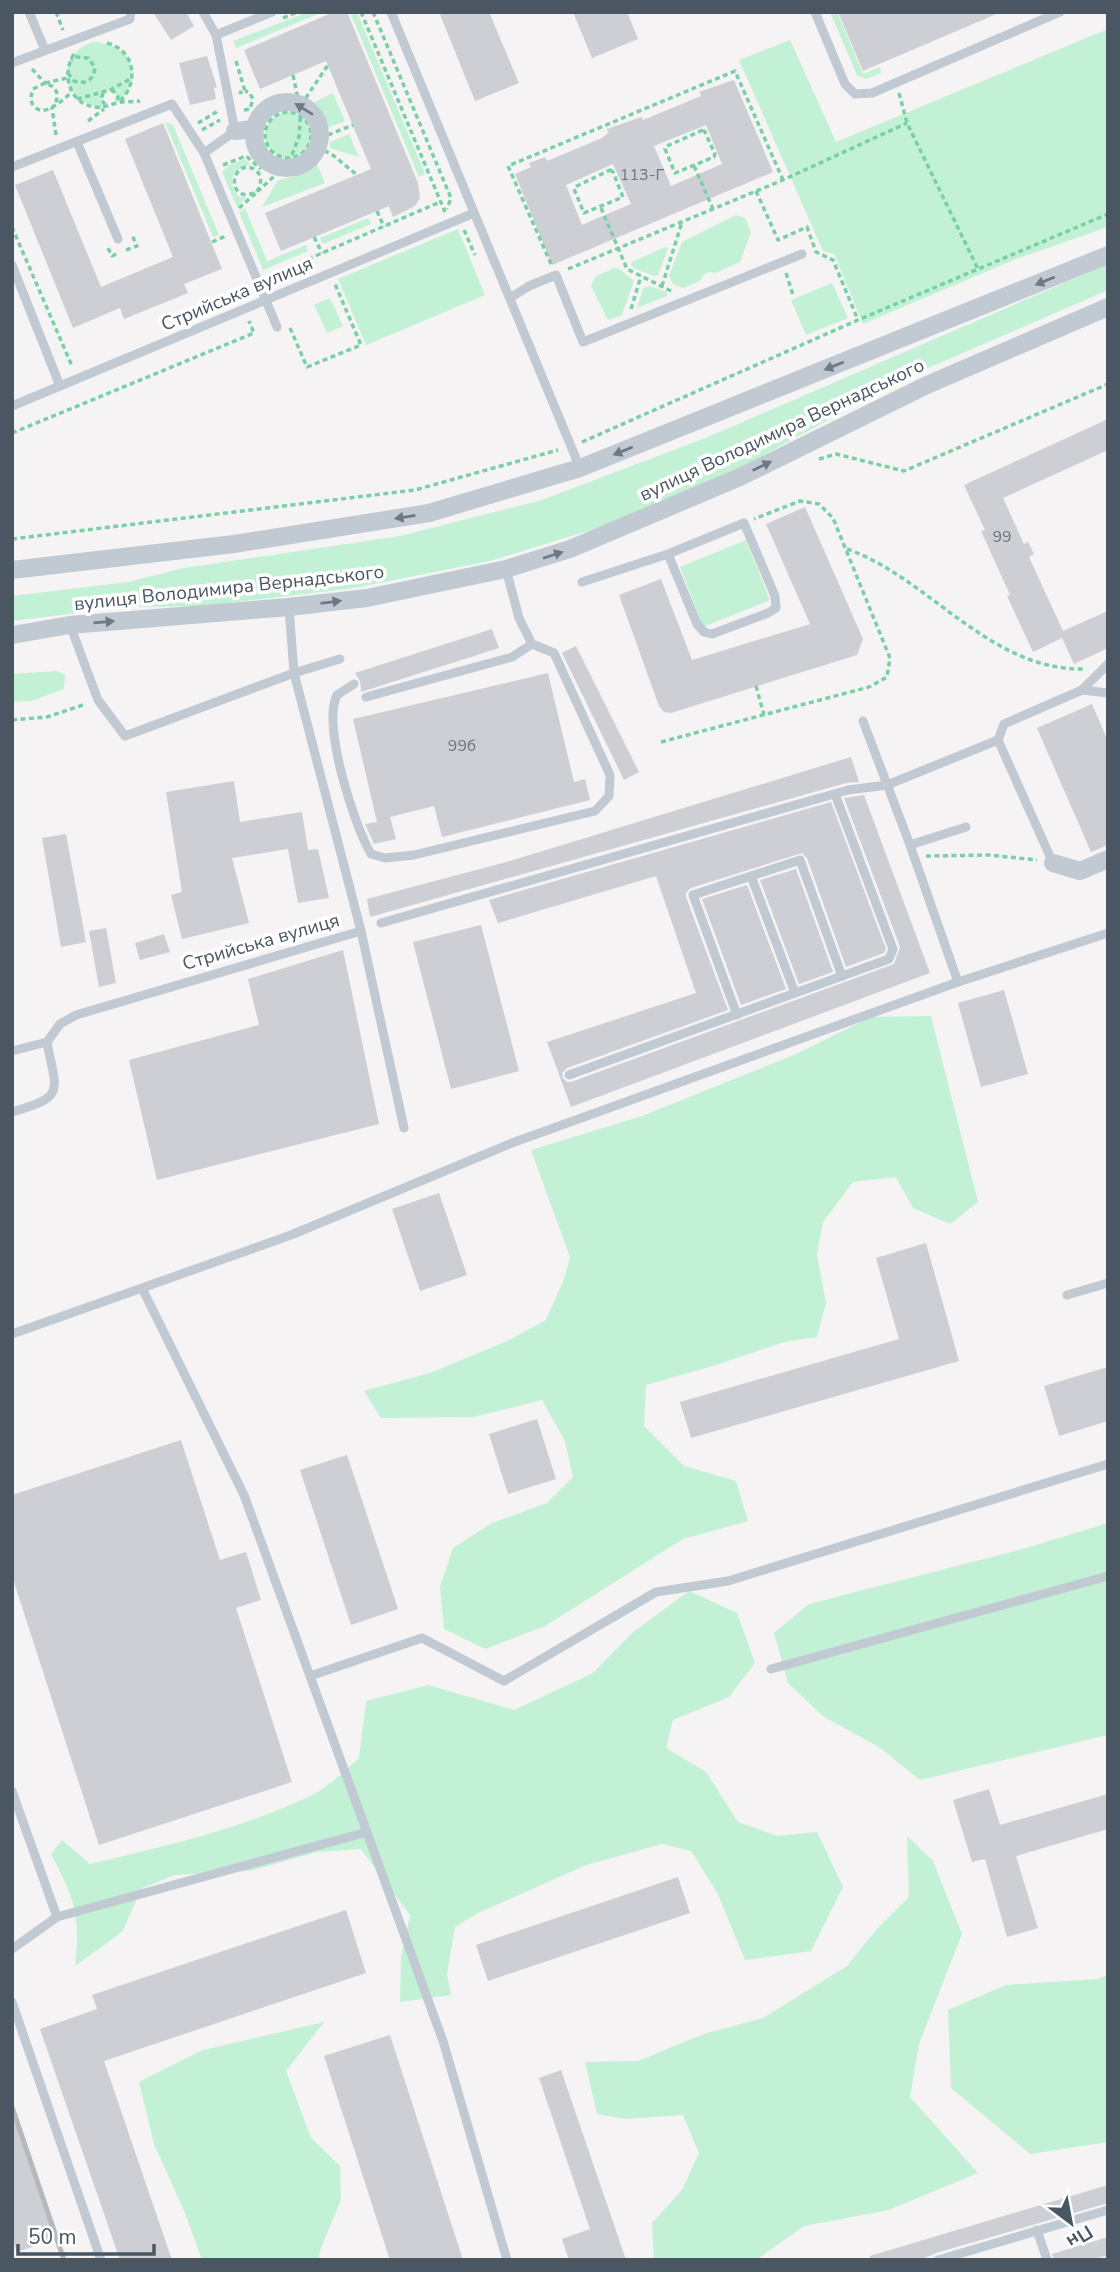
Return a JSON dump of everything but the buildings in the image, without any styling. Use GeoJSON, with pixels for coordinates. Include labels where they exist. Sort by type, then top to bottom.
{"type":"FeatureCollection","features":[{"type":"Feature","properties":{"kind":"street"},"geometry":{"type":"LineString","coordinates":[[289,102],[300,108],[314,115],[318,123],[318,142],[310,158],[302,164],[272,165],[256,147],[255,129],[258,120],[271,106],[289,102]]}},
{"type":"Feature","properties":{"kind":"street"},"geometry":{"type":"LineString","coordinates":[[227,126],[255,129]]}},
{"type":"Feature","properties":{"kind":"street","name":"вулиця Володимира Вернадського"},"geometry":{"type":"LineString","coordinates":[[12,570],[234,544],[429,513],[580,468],[1108,255]]}},
{"type":"Feature","properties":{"kind":"street","name":"вулиця Володимира Вернадського"},"geometry":{"type":"LineString","coordinates":[[12,635],[70,625],[367,598],[506,569],[570,549],[740,477],[927,385],[1108,307]]}},
{"type":"Feature","properties":{"kind":"street"},"geometry":{"type":"LineString","coordinates":[[1053,863],[1080,871],[1108,859]]}},
{"type":"Feature","properties":{"kind":"lane"},"geometry":{"type":"LineString","coordinates":[[29,12],[45,50]]}},
{"type":"Feature","properties":{"kind":"lane"},"geometry":{"type":"LineString","coordinates":[[12,63],[130,19],[131,12]]}},
{"type":"Feature","properties":{"kind":"lane"},"geometry":{"type":"LineString","coordinates":[[203,12],[216,35],[227,126],[204,153]]}},
{"type":"Feature","properties":{"kind":"lane"},"geometry":{"type":"LineString","coordinates":[[391,12],[580,468]]}},
{"type":"Feature","properties":{"kind":"lane"},"geometry":{"type":"LineString","coordinates":[[815,12],[845,84],[855,94],[863,95],[1060,12]]}},
{"type":"Feature","properties":{"kind":"lane"},"geometry":{"type":"LineString","coordinates":[[216,35],[273,17]]}},
{"type":"Feature","properties":{"kind":"lane"},"geometry":{"type":"LineString","coordinates":[[12,167],[172,104],[204,153],[277,327]]}},
{"type":"Feature","properties":{"kind":"lane"},"geometry":{"type":"LineString","coordinates":[[76,142],[118,239]]}},
{"type":"Feature","properties":{"kind":"lane","name":"Стрийська вулиця"},"geometry":{"type":"LineString","coordinates":[[12,406],[474,213]]}},
{"type":"Feature","properties":{"kind":"lane"},"geometry":{"type":"LineString","coordinates":[[510,298],[529,286],[556,275],[583,342],[802,254]]}},
{"type":"Feature","properties":{"kind":"lane"},"geometry":{"type":"LineString","coordinates":[[12,265],[60,386]]}},
{"type":"Feature","properties":{"kind":"lane"},"geometry":{"type":"LineString","coordinates":[[582,582],[668,554],[744,523],[775,596],[775,608],[712,634],[704,632],[697,624],[668,554]]}},
{"type":"Feature","properties":{"kind":"lane"},"geometry":{"type":"LineString","coordinates":[[354,684],[337,695],[333,713],[339,760],[356,824],[371,854],[385,858],[414,855],[595,811],[609,796],[610,775],[554,653],[532,644],[519,618],[506,569]]}},
{"type":"Feature","properties":{"kind":"lane","name":"Стрийська вулиця"},"geometry":{"type":"LineString","coordinates":[[47,1042],[60,1024],[76,1015],[361,931],[294,673],[289,607]]}},
{"type":"Feature","properties":{"kind":"lane"},"geometry":{"type":"LineString","coordinates":[[70,625],[98,700],[125,736],[294,673],[340,659]]}},
{"type":"Feature","properties":{"kind":"lane"},"geometry":{"type":"LineString","coordinates":[[366,697],[512,657],[532,644]]}},
{"type":"Feature","properties":{"kind":"lane"},"geometry":{"type":"LineString","coordinates":[[1053,863],[998,740],[1004,724],[1082,690],[1107,664]]}},
{"type":"Feature","properties":{"kind":"lane"},"geometry":{"type":"LineString","coordinates":[[1082,690],[1108,693]]}},
{"type":"Feature","properties":{"kind":"lane"},"geometry":{"type":"LineString","coordinates":[[863,721],[958,982]]}},
{"type":"Feature","properties":{"kind":"lane"},"geometry":{"type":"LineString","coordinates":[[382,923],[835,793],[887,785],[998,740]]}},
{"type":"Feature","properties":{"kind":"lane"},"geometry":{"type":"LineString","coordinates":[[569,1075],[889,959],[893,949],[835,793]]}},
{"type":"Feature","properties":{"kind":"lane"},"geometry":{"type":"LineString","coordinates":[[911,850],[966,827]]}},
{"type":"Feature","properties":{"kind":"lane"},"geometry":{"type":"LineString","coordinates":[[737,1015],[693,895],[800,860],[842,976]]}},
{"type":"Feature","properties":{"kind":"lane"},"geometry":{"type":"LineString","coordinates":[[751,877],[795,992]]}},
{"type":"Feature","properties":{"kind":"lane"},"geometry":{"type":"LineString","coordinates":[[361,931],[404,1128]]}},
{"type":"Feature","properties":{"kind":"lane"},"geometry":{"type":"LineString","coordinates":[[12,1334],[291,1235],[512,1143],[958,982],[1108,933]]}},
{"type":"Feature","properties":{"kind":"lane"},"geometry":{"type":"LineString","coordinates":[[12,1051],[47,1042],[55,1088],[50,1098],[40,1104],[12,1112]]}},
{"type":"Feature","properties":{"kind":"lane"},"geometry":{"type":"LineString","coordinates":[[1067,1295],[1108,1283]]}},
{"type":"Feature","properties":{"kind":"lane"},"geometry":{"type":"LineString","coordinates":[[142,1288],[244,1495],[443,2042],[507,2260]]}},
{"type":"Feature","properties":{"kind":"lane"},"geometry":{"type":"LineString","coordinates":[[310,1676],[422,1638],[504,1681],[656,1592],[728,1581],[1108,1464]]}},
{"type":"Feature","properties":{"kind":"lane"},"geometry":{"type":"LineString","coordinates":[[771,1669],[1108,1576]]}},
{"type":"Feature","properties":{"kind":"lane"},"geometry":{"type":"LineString","coordinates":[[12,1791],[57,1917]]}},
{"type":"Feature","properties":{"kind":"lane"},"geometry":{"type":"LineString","coordinates":[[12,1949],[57,1917],[367,1832]]}},
{"type":"Feature","properties":{"kind":"lane"},"geometry":{"type":"LineString","coordinates":[[12,2002],[101,2260]]}},
{"type":"Feature","properties":{"kind":"lane"},"geometry":{"type":"LineString","coordinates":[[938,2260],[968,2255],[1037,2230],[1108,2210]]}},
{"type":"Feature","properties":{"kind":"lane"},"geometry":{"type":"LineString","coordinates":[[1037,2230],[1047,2260]]}},
{"type":"Feature","properties":{"kind":"path"},"geometry":{"type":"LineString","coordinates":[[55,12],[63,30]]}},
{"type":"Feature","properties":{"kind":"path"},"geometry":{"type":"LineString","coordinates":[[273,17],[297,12]]}},
{"type":"Feature","properties":{"kind":"path"},"geometry":{"type":"LineString","coordinates":[[361,12],[445,214],[451,198],[373,12]]}},
{"type":"Feature","properties":{"kind":"path"},"geometry":{"type":"LineString","coordinates":[[85,123],[128,91],[132,78],[131,64],[126,55],[120,48],[102,42]]}},
{"type":"Feature","properties":{"kind":"path"},"geometry":{"type":"LineString","coordinates":[[232,50],[245,91]]}},
{"type":"Feature","properties":{"kind":"path"},"geometry":{"type":"LineString","coordinates":[[76,52],[67,69],[67,78],[77,99],[88,106],[142,101]]}},
{"type":"Feature","properties":{"kind":"path"},"geometry":{"type":"LineString","coordinates":[[67,69],[74,81],[82,83],[89,81],[94,75],[95,67],[88,58],[76,57],[70,62]]}},
{"type":"Feature","properties":{"kind":"path"},"geometry":{"type":"LineString","coordinates":[[29,65],[45,83]]}},
{"type":"Feature","properties":{"kind":"path"},"geometry":{"type":"LineString","coordinates":[[235,211],[261,187],[261,178],[280,156],[268,146],[266,130],[269,123],[281,113],[300,108],[328,65]]}},
{"type":"Feature","properties":{"kind":"path"},"geometry":{"type":"LineString","coordinates":[[783,180],[735,71],[508,166],[556,275],[783,180],[907,123]]}},
{"type":"Feature","properties":{"kind":"path"},"geometry":{"type":"LineString","coordinates":[[293,75],[300,108],[299,137],[272,165],[256,193],[240,193],[235,188],[234,181],[236,173],[242,169],[272,165],[303,153],[311,139],[308,124],[300,108]]}},
{"type":"Feature","properties":{"kind":"path"},"geometry":{"type":"LineString","coordinates":[[67,78],[39,84],[30,96],[32,103],[45,111],[72,92]]}},
{"type":"Feature","properties":{"kind":"path"},"geometry":{"type":"LineString","coordinates":[[77,99],[110,90],[132,78]]}},
{"type":"Feature","properties":{"kind":"path"},"geometry":{"type":"LineString","coordinates":[[39,84],[45,83],[55,88],[58,94],[57,102],[52,108],[56,135]]}},
{"type":"Feature","properties":{"kind":"path"},"geometry":{"type":"LineString","coordinates":[[110,90],[118,97],[111,105]]}},
{"type":"Feature","properties":{"kind":"path"},"geometry":{"type":"LineString","coordinates":[[234,100],[236,95],[245,91]]}},
{"type":"Feature","properties":{"kind":"path"},"geometry":{"type":"LineString","coordinates":[[239,109],[250,109],[253,104],[252,95],[245,91]]}},
{"type":"Feature","properties":{"kind":"path"},"geometry":{"type":"LineString","coordinates":[[104,92],[100,100],[102,104],[111,105]]}},
{"type":"Feature","properties":{"kind":"path"},"geometry":{"type":"LineString","coordinates":[[903,104],[907,123],[978,269]]}},
{"type":"Feature","properties":{"kind":"path"},"geometry":{"type":"LineString","coordinates":[[196,124],[220,110],[227,126],[200,131]]}},
{"type":"Feature","properties":{"kind":"path"},"geometry":{"type":"LineString","coordinates":[[192,117],[205,139]]}},
{"type":"Feature","properties":{"kind":"path"},"geometry":{"type":"LineString","coordinates":[[353,125],[318,142],[357,175]]}},
{"type":"Feature","properties":{"kind":"path"},"geometry":{"type":"LineString","coordinates":[[703,130],[715,153],[714,157],[694,166],[675,173],[665,149],[703,130]]}},
{"type":"Feature","properties":{"kind":"path"},"geometry":{"type":"LineString","coordinates":[[246,156],[272,165]]}},
{"type":"Feature","properties":{"kind":"path"},"geometry":{"type":"LineString","coordinates":[[694,166],[713,209]]}},
{"type":"Feature","properties":{"kind":"path"},"geometry":{"type":"LineString","coordinates":[[610,170],[622,197],[600,207],[584,213],[574,189],[610,170]]}},
{"type":"Feature","properties":{"kind":"path"},"geometry":{"type":"LineString","coordinates":[[263,278],[440,202]]}},
{"type":"Feature","properties":{"kind":"path"},"geometry":{"type":"LineString","coordinates":[[600,207],[627,269],[678,294]]}},
{"type":"Feature","properties":{"kind":"path"},"geometry":{"type":"LineString","coordinates":[[377,211],[384,227]]}},
{"type":"Feature","properties":{"kind":"path"},"geometry":{"type":"LineString","coordinates":[[662,286],[682,222]]}},
{"type":"Feature","properties":{"kind":"path"},"geometry":{"type":"LineString","coordinates":[[212,242],[226,236],[221,225]]}},
{"type":"Feature","properties":{"kind":"path"},"geometry":{"type":"LineString","coordinates":[[12,227],[74,371]]}},
{"type":"Feature","properties":{"kind":"path"},"geometry":{"type":"LineString","coordinates":[[107,245],[112,256],[136,246],[131,234]]}},
{"type":"Feature","properties":{"kind":"path"},"geometry":{"type":"LineString","coordinates":[[314,237],[321,253]]}},
{"type":"Feature","properties":{"kind":"path"},"geometry":{"type":"LineString","coordinates":[[629,314],[641,276]]}},
{"type":"Feature","properties":{"kind":"path"},"geometry":{"type":"LineString","coordinates":[[284,317],[307,367],[361,345],[333,279]]}},
{"type":"Feature","properties":{"kind":"path"},"geometry":{"type":"LineString","coordinates":[[12,433],[254,333]]}},
{"type":"Feature","properties":{"kind":"path"},"geometry":{"type":"LineString","coordinates":[[813,461],[836,454],[904,471],[1106,386]]}},
{"type":"Feature","properties":{"kind":"path"},"geometry":{"type":"LineString","coordinates":[[661,742],[869,687],[887,677],[890,658],[833,518],[820,504],[800,501],[744,523]]}},
{"type":"Feature","properties":{"kind":"path"},"geometry":{"type":"LineString","coordinates":[[845,548],[869,557],[969,627],[1001,646],[1054,666],[1075,669],[1107,664]]}},
{"type":"Feature","properties":{"kind":"path"},"geometry":{"type":"LineString","coordinates":[[756,686],[764,715]]}},
{"type":"Feature","properties":{"kind":"path"},"geometry":{"type":"LineString","coordinates":[[12,720],[47,717],[98,700]]}},
{"type":"Feature","properties":{"kind":"path"},"geometry":{"type":"LineString","coordinates":[[911,850],[920,856],[1014,856],[1053,863]]}},
{"type":"Feature","properties":{"kind":"green space"},"geometry":{"type":"Polygon","coordinates":[[[308,12],[323,12],[236,48],[233,41],[308,12]]]}},
{"type":"Feature","properties":{"kind":"green space"},"geometry":{"type":"Polygon","coordinates":[[[350,12],[357,12],[425,174],[419,177],[350,12]]]}},
{"type":"Feature","properties":{"kind":"green space"},"geometry":{"type":"Polygon","coordinates":[[[830,12],[837,12],[863,74],[880,67],[881,73],[866,79],[857,75],[830,12]]]}},
{"type":"Feature","properties":{"kind":"green space"},"geometry":{"type":"Polygon","coordinates":[[[1108,29],[1108,227],[1016,259],[863,324],[834,254],[823,251],[739,60],[790,40],[836,142],[1108,29]]]}},
{"type":"Feature","properties":{"kind":"green space"},"geometry":{"type":"Polygon","coordinates":[[[92,42],[117,48],[131,64],[133,75],[125,95],[114,105],[118,97],[115,93],[110,90],[101,95],[102,104],[109,107],[94,106],[82,101],[68,82],[67,70],[71,59],[79,49],[92,42]]]}},
{"type":"Feature","properties":{"kind":"green space"},"geometry":{"type":"Polygon","coordinates":[[[333,93],[345,121],[324,129],[319,114],[309,105],[333,93]]]}},
{"type":"Feature","properties":{"kind":"green space"},"geometry":{"type":"Polygon","coordinates":[[[288,112],[304,119],[311,135],[304,151],[288,158],[272,151],[265,135],[272,119],[288,112]]]}},
{"type":"Feature","properties":{"kind":"green space"},"geometry":{"type":"Polygon","coordinates":[[[165,122],[173,125],[219,235],[213,237],[165,122]]]}},
{"type":"Feature","properties":{"kind":"green space"},"geometry":{"type":"Polygon","coordinates":[[[349,134],[359,157],[330,148],[330,142],[349,134]]]}},
{"type":"Feature","properties":{"kind":"green space"},"geometry":{"type":"Polygon","coordinates":[[[245,159],[251,165],[235,172],[232,181],[239,197],[247,197],[237,207],[222,172],[228,166],[245,159]]]}},
{"type":"Feature","properties":{"kind":"green space"},"geometry":{"type":"Polygon","coordinates":[[[316,162],[325,183],[262,207],[278,180],[298,175],[316,162]]]}},
{"type":"Feature","properties":{"kind":"green space"},"geometry":{"type":"Polygon","coordinates":[[[245,208],[267,261],[306,245],[308,251],[263,270],[239,212],[245,208]]]}},
{"type":"Feature","properties":{"kind":"green space"},"geometry":{"type":"Polygon","coordinates":[[[736,215],[745,218],[751,232],[740,262],[716,273],[704,274],[700,281],[683,288],[673,284],[669,276],[682,242],[736,215]]]}},
{"type":"Feature","properties":{"kind":"green space"},"geometry":{"type":"Polygon","coordinates":[[[368,218],[371,224],[323,244],[320,238],[368,218]]]}},
{"type":"Feature","properties":{"kind":"green space"},"geometry":{"type":"Polygon","coordinates":[[[458,229],[485,295],[366,345],[338,279],[458,229]]]}},
{"type":"Feature","properties":{"kind":"green space"},"geometry":{"type":"Polygon","coordinates":[[[668,248],[658,275],[654,276],[631,265],[632,262],[668,248]]]}},
{"type":"Feature","properties":{"kind":"green space"},"geometry":{"type":"Polygon","coordinates":[[[1108,264],[1108,290],[905,378],[731,473],[607,525],[490,561],[354,588],[205,606],[125,607],[12,621],[12,596],[128,582],[184,568],[400,536],[539,501],[708,437],[1108,264]]]}},
{"type":"Feature","properties":{"kind":"green space"},"geometry":{"type":"Polygon","coordinates":[[[614,268],[634,281],[622,315],[608,320],[591,286],[595,277],[614,268]]]}},
{"type":"Feature","properties":{"kind":"green space"},"geometry":{"type":"Polygon","coordinates":[[[832,283],[848,318],[806,335],[791,300],[832,283]]]}},
{"type":"Feature","properties":{"kind":"green space"},"geometry":{"type":"Polygon","coordinates":[[[650,286],[667,292],[667,296],[637,308],[643,288],[650,286]]]}},
{"type":"Feature","properties":{"kind":"green space"},"geometry":{"type":"Polygon","coordinates":[[[330,298],[343,326],[327,333],[314,305],[330,298]]]}},
{"type":"Feature","properties":{"kind":"green space"},"geometry":{"type":"Polygon","coordinates":[[[746,540],[770,600],[703,627],[680,567],[746,540]]]}},
{"type":"Feature","properties":{"kind":"green space"},"geometry":{"type":"Polygon","coordinates":[[[57,671],[65,675],[64,689],[31,701],[12,702],[12,674],[57,671]]]}},
{"type":"Feature","properties":{"kind":"green space"},"geometry":{"type":"Polygon","coordinates":[[[931,1016],[978,1202],[950,1224],[913,1208],[896,1177],[853,1182],[823,1222],[817,1255],[826,1303],[817,1337],[784,1342],[646,1385],[644,1426],[684,1466],[736,1481],[748,1521],[683,1539],[545,1626],[485,1649],[444,1629],[440,1587],[453,1548],[492,1523],[547,1503],[573,1477],[565,1441],[542,1400],[473,1417],[381,1418],[364,1391],[430,1373],[505,1342],[546,1320],[564,1279],[570,1257],[531,1150],[642,1116],[794,1055],[871,1017],[931,1016]]]}},
{"type":"Feature","properties":{"kind":"green space"},"geometry":{"type":"Polygon","coordinates":[[[1108,1523],[1108,1735],[920,1780],[879,1747],[824,1717],[788,1683],[774,1633],[809,1604],[1023,1549],[1108,1523]]]}},
{"type":"Feature","properties":{"kind":"green space"},"geometry":{"type":"Polygon","coordinates":[[[689,1591],[737,1613],[755,1663],[729,1697],[673,1720],[666,1748],[706,1772],[738,1822],[777,1836],[817,1832],[843,1887],[811,1951],[745,1960],[718,1894],[691,1851],[662,1844],[586,1865],[478,1913],[455,1927],[447,1974],[451,1995],[400,2002],[401,1957],[410,1915],[361,1849],[317,1852],[250,1871],[175,1875],[142,1888],[122,1932],[75,1966],[77,1933],[74,1907],[51,1854],[62,1840],[90,1864],[203,1836],[259,1818],[325,1788],[359,1758],[366,1701],[428,1685],[514,1710],[593,1673],[632,1633],[689,1591]]]}},
{"type":"Feature","properties":{"kind":"green space"},"geometry":{"type":"Polygon","coordinates":[[[907,1836],[933,1861],[962,1934],[919,2044],[910,2097],[978,2173],[889,2210],[804,2226],[756,2260],[654,2260],[652,2223],[682,2190],[699,2153],[683,2115],[626,2119],[597,2114],[585,2062],[638,2061],[704,2034],[763,2018],[847,1966],[876,1930],[909,1897],[907,1836]]]}},
{"type":"Feature","properties":{"kind":"green space"},"geometry":{"type":"Polygon","coordinates":[[[1108,1975],[1108,2142],[1030,2154],[951,2088],[948,2010],[1006,1985],[1098,1979],[1108,1975]]]}},
{"type":"Feature","properties":{"kind":"green space"},"geometry":{"type":"Polygon","coordinates":[[[324,2022],[286,2071],[311,2138],[340,2166],[341,2200],[320,2250],[319,2260],[202,2260],[185,2213],[154,2144],[139,2082],[203,2050],[324,2022]]]}},
{"type":"Feature","properties":{"kind":"railway"},"geometry":{"type":"LineString","coordinates":[[12,2107],[64,2260]]}}]}
